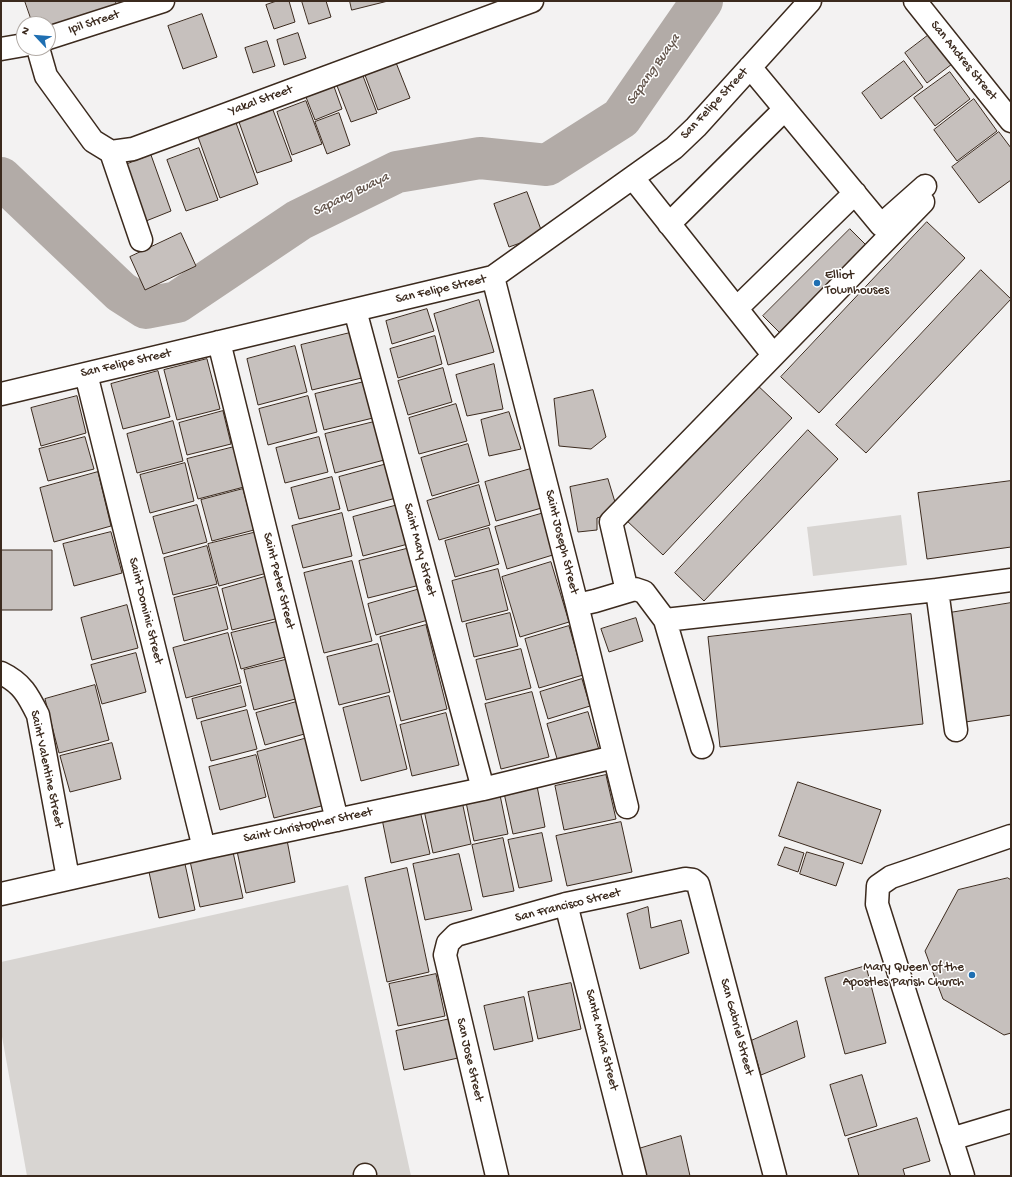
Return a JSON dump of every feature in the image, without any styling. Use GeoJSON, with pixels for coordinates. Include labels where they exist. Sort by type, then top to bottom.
{"type":"FeatureCollection","features":[{"type":"Feature","properties":{"kind":"street","name":"Yakal Street"},"geometry":{"type":"LineString","coordinates":[[111,152],[133,149],[532,1]]}},
{"type":"Feature","properties":{"kind":"street","name":"San Felipe Street"},"geometry":{"type":"LineString","coordinates":[[1,394],[493,277],[674,148],[696,127],[810,1]]}},
{"type":"Feature","properties":{"kind":"street","name":"San Andres Street"},"geometry":{"type":"LineString","coordinates":[[915,1],[1011,121]]}},
{"type":"Feature","properties":{"kind":"street","name":"Ipil Street"},"geometry":{"type":"LineString","coordinates":[[56,35],[156,2]]}},
{"type":"Feature","properties":{"kind":"street"},"geometry":{"type":"LineString","coordinates":[[1,49],[16,46]]}},
{"type":"Feature","properties":{"kind":"street"},"geometry":{"type":"LineString","coordinates":[[40,56],[46,76],[93,141],[111,152],[141,240]]}},
{"type":"Feature","properties":{"kind":"street"},"geometry":{"type":"LineString","coordinates":[[627,591],[611,522],[924,194],[881,225],[750,67]]}},
{"type":"Feature","properties":{"kind":"street"},"geometry":{"type":"LineString","coordinates":[[669,224],[785,109]]}},
{"type":"Feature","properties":{"kind":"street"},"geometry":{"type":"LineString","coordinates":[[633,178],[768,347]]}},
{"type":"Feature","properties":{"kind":"street"},"geometry":{"type":"LineString","coordinates":[[737,308],[855,193]]}},
{"type":"Feature","properties":{"kind":"street","name":"Saint Joseph Street"},"geometry":{"type":"LineString","coordinates":[[493,277],[627,807]]}},
{"type":"Feature","properties":{"kind":"street","name":"Saint Mary Street"},"geometry":{"type":"LineString","coordinates":[[356,310],[483,789]]}},
{"type":"Feature","properties":{"kind":"street","name":"Saint Peter Street"},"geometry":{"type":"LineString","coordinates":[[219,342],[337,820]]}},
{"type":"Feature","properties":{"kind":"street","name":"Saint Dominic Street"},"geometry":{"type":"LineString","coordinates":[[86,374],[204,848]]}},
{"type":"Feature","properties":{"kind":"street"},"geometry":{"type":"LineString","coordinates":[[665,620],[937,590],[1011,580]]}},
{"type":"Feature","properties":{"kind":"street"},"geometry":{"type":"LineString","coordinates":[[577,605],[635,589],[644,592],[665,620],[702,747]]}},
{"type":"Feature","properties":{"kind":"street"},"geometry":{"type":"LineString","coordinates":[[937,590],[956,730]]}},
{"type":"Feature","properties":{"kind":"street","name":"Saint Valentine Street"},"geometry":{"type":"LineString","coordinates":[[1,673],[16,682],[29,696],[38,715],[68,878]]}},
{"type":"Feature","properties":{"kind":"street","name":"Saint Christopher Street"},"geometry":{"type":"LineString","coordinates":[[1,894],[204,848],[483,789],[614,757]]}},
{"type":"Feature","properties":{"kind":"street"},"geometry":{"type":"LineString","coordinates":[[963,1176],[877,904],[878,886],[891,877],[1011,836]]}},
{"type":"Feature","properties":{"kind":"street","name":"San Francisco Street"},"geometry":{"type":"LineString","coordinates":[[448,943],[456,935],[566,904],[685,879],[693,880]]}},
{"type":"Feature","properties":{"kind":"street","name":"San Gabriel Street"},"geometry":{"type":"LineString","coordinates":[[693,880],[698,884],[775,1176]]}},
{"type":"Feature","properties":{"kind":"street","name":"Santa Maria Street"},"geometry":{"type":"LineString","coordinates":[[566,904],[635,1176]]}},
{"type":"Feature","properties":{"kind":"street","name":"San Jose Street"},"geometry":{"type":"LineString","coordinates":[[448,943],[445,955],[496,1176]]}},
{"type":"Feature","properties":{"kind":"street"},"geometry":{"type":"LineString","coordinates":[[951,1139],[1011,1121]]}},
{"type":"Feature","properties":{"kind":"shaded area"},"geometry":{"type":"Polygon","coordinates":[[[901,515],[907,565],[813,576],[807,527],[901,515]]]}},
{"type":"Feature","properties":{"kind":"shaded area"},"geometry":{"type":"Polygon","coordinates":[[[348,885],[411,1176],[27,1176],[1,1031],[1,962],[348,885]]]}},
{"type":"Feature","properties":{"kind":"building"},"geometry":{"type":"Polygon","coordinates":[[[25,1],[115,1],[117,5],[56,24],[56,16],[30,16],[25,1]]]}},
{"type":"Feature","properties":{"kind":"building"},"geometry":{"type":"Polygon","coordinates":[[[277,1],[289,1],[295,22],[274,29],[266,5],[277,1]]]}},
{"type":"Feature","properties":{"kind":"building"},"geometry":{"type":"Polygon","coordinates":[[[302,1],[326,1],[331,17],[309,24],[302,1]]]}},
{"type":"Feature","properties":{"kind":"building"},"geometry":{"type":"Polygon","coordinates":[[[350,1],[388,1],[352,10],[350,1]]]}},
{"type":"Feature","properties":{"kind":"building"},"geometry":{"type":"Polygon","coordinates":[[[202,14],[217,57],[183,69],[168,26],[202,14]]]}},
{"type":"Feature","properties":{"kind":"building"},"geometry":{"type":"Polygon","coordinates":[[[298,33],[306,58],[284,65],[277,40],[298,33]]]}},
{"type":"Feature","properties":{"kind":"building"},"geometry":{"type":"Polygon","coordinates":[[[930,34],[952,64],[927,83],[905,53],[930,34]]]}},
{"type":"Feature","properties":{"kind":"building"},"geometry":{"type":"Polygon","coordinates":[[[267,41],[275,66],[253,73],[245,48],[267,41]]]}},
{"type":"Feature","properties":{"kind":"building"},"geometry":{"type":"Polygon","coordinates":[[[393,55],[410,98],[378,110],[362,67],[393,55]]]}},
{"type":"Feature","properties":{"kind":"building"},"geometry":{"type":"Polygon","coordinates":[[[904,61],[923,87],[881,119],[862,93],[904,61]]]}},
{"type":"Feature","properties":{"kind":"building"},"geometry":{"type":"Polygon","coordinates":[[[360,68],[377,113],[351,122],[334,78],[360,68]]]}},
{"type":"Feature","properties":{"kind":"building"},"geometry":{"type":"Polygon","coordinates":[[[950,72],[970,99],[935,126],[914,98],[950,72]]]}},
{"type":"Feature","properties":{"kind":"building"},"geometry":{"type":"Polygon","coordinates":[[[332,81],[342,109],[315,120],[304,92],[332,81]]]}},
{"type":"Feature","properties":{"kind":"building"},"geometry":{"type":"Polygon","coordinates":[[[974,99],[997,131],[957,161],[934,130],[974,99]]]}},
{"type":"Feature","properties":{"kind":"building"},"geometry":{"type":"Polygon","coordinates":[[[306,101],[322,144],[292,155],[277,112],[306,101]]]}},
{"type":"Feature","properties":{"kind":"building"},"geometry":{"type":"Polygon","coordinates":[[[273,110],[292,161],[257,173],[239,122],[273,110]]]}},
{"type":"Feature","properties":{"kind":"building"},"geometry":{"type":"Polygon","coordinates":[[[339,113],[350,145],[327,154],[315,122],[339,113]]]}},
{"type":"Feature","properties":{"kind":"building"},"geometry":{"type":"Polygon","coordinates":[[[235,120],[258,184],[220,198],[197,134],[235,120]]]}},
{"type":"Feature","properties":{"kind":"building"},"geometry":{"type":"Polygon","coordinates":[[[999,132],[1011,148],[1011,180],[979,203],[952,167],[999,132]]]}},
{"type":"Feature","properties":{"kind":"building"},"geometry":{"type":"Polygon","coordinates":[[[199,148],[218,200],[186,211],[167,160],[199,148]]]}},
{"type":"Feature","properties":{"kind":"building"},"geometry":{"type":"Polygon","coordinates":[[[151,155],[171,211],[146,221],[125,165],[151,155]]]}},
{"type":"Feature","properties":{"kind":"building"},"geometry":{"type":"Polygon","coordinates":[[[527,192],[543,235],[509,247],[494,204],[527,192]]]}},
{"type":"Feature","properties":{"kind":"building"},"geometry":{"type":"Polygon","coordinates":[[[927,222],[965,258],[819,413],[781,377],[927,222]]]}},
{"type":"Feature","properties":{"kind":"building","name":"Elliot Townhouses"},"geometry":{"type":"Polygon","coordinates":[[[850,229],[871,250],[784,337],[763,316],[850,229]]]}},
{"type":"Feature","properties":{"kind":"building"},"geometry":{"type":"Polygon","coordinates":[[[181,233],[196,266],[145,290],[130,257],[181,233]]]}},
{"type":"Feature","properties":{"kind":"building"},"geometry":{"type":"Polygon","coordinates":[[[981,270],[1011,299],[866,453],[836,425],[981,270]]]}},
{"type":"Feature","properties":{"kind":"building"},"geometry":{"type":"Polygon","coordinates":[[[479,300],[494,352],[448,365],[434,314],[479,300]]]}},
{"type":"Feature","properties":{"kind":"building"},"geometry":{"type":"Polygon","coordinates":[[[427,309],[434,331],[392,344],[386,321],[427,309]]]}},
{"type":"Feature","properties":{"kind":"building"},"geometry":{"type":"Polygon","coordinates":[[[358,331],[370,376],[312,390],[301,345],[358,331]]]}},
{"type":"Feature","properties":{"kind":"building"},"geometry":{"type":"Polygon","coordinates":[[[435,336],[442,364],[398,378],[390,349],[435,336]]]}},
{"type":"Feature","properties":{"kind":"building"},"geometry":{"type":"Polygon","coordinates":[[[295,346],[307,392],[258,405],[247,359],[295,346]]]}},
{"type":"Feature","properties":{"kind":"building"},"geometry":{"type":"Polygon","coordinates":[[[207,359],[220,409],[177,420],[164,370],[207,359]]]}},
{"type":"Feature","properties":{"kind":"building"},"geometry":{"type":"Polygon","coordinates":[[[494,364],[503,409],[467,416],[456,375],[494,364]]]}},
{"type":"Feature","properties":{"kind":"building"},"geometry":{"type":"Polygon","coordinates":[[[443,368],[452,402],[408,415],[398,381],[443,368]]]}},
{"type":"Feature","properties":{"kind":"building"},"geometry":{"type":"Polygon","coordinates":[[[158,371],[170,417],[123,429],[111,384],[158,371]]]}},
{"type":"Feature","properties":{"kind":"building"},"geometry":{"type":"Polygon","coordinates":[[[368,381],[377,417],[324,430],[315,394],[368,381]]]}},
{"type":"Feature","properties":{"kind":"building"},"geometry":{"type":"Polygon","coordinates":[[[754,382],[792,418],[663,555],[625,519],[754,382]]]}},
{"type":"Feature","properties":{"kind":"building"},"geometry":{"type":"Polygon","coordinates":[[[593,390],[606,437],[591,449],[559,446],[554,399],[593,390]]]}},
{"type":"Feature","properties":{"kind":"building"},"geometry":{"type":"Polygon","coordinates":[[[77,396],[86,433],[41,446],[31,408],[77,396]]]}},
{"type":"Feature","properties":{"kind":"building"},"geometry":{"type":"Polygon","coordinates":[[[308,396],[317,432],[268,445],[259,409],[308,396]]]}},
{"type":"Feature","properties":{"kind":"building"},"geometry":{"type":"Polygon","coordinates":[[[456,404],[467,441],[419,454],[409,418],[456,404]]]}},
{"type":"Feature","properties":{"kind":"building"},"geometry":{"type":"Polygon","coordinates":[[[223,411],[231,444],[187,455],[179,423],[223,411]]]}},
{"type":"Feature","properties":{"kind":"building"},"geometry":{"type":"Polygon","coordinates":[[[509,412],[521,449],[489,456],[481,420],[509,412]]]}},
{"type":"Feature","properties":{"kind":"building"},"geometry":{"type":"Polygon","coordinates":[[[173,421],[183,461],[137,473],[127,434],[173,421]]]}},
{"type":"Feature","properties":{"kind":"building"},"geometry":{"type":"Polygon","coordinates":[[[378,421],[388,459],[335,473],[325,434],[378,421]]]}},
{"type":"Feature","properties":{"kind":"building"},"geometry":{"type":"Polygon","coordinates":[[[808,430],[838,459],[704,601],[675,573],[808,430]]]}},
{"type":"Feature","properties":{"kind":"building"},"geometry":{"type":"Polygon","coordinates":[[[85,437],[94,469],[48,481],[39,449],[85,437]]]}},
{"type":"Feature","properties":{"kind":"building"},"geometry":{"type":"Polygon","coordinates":[[[319,437],[328,472],[285,483],[276,448],[319,437]]]}},
{"type":"Feature","properties":{"kind":"building"},"geometry":{"type":"Polygon","coordinates":[[[468,444],[479,482],[432,496],[421,458],[468,444]]]}},
{"type":"Feature","properties":{"kind":"building"},"geometry":{"type":"Polygon","coordinates":[[[234,447],[244,487],[198,499],[187,459],[234,447]]]}},
{"type":"Feature","properties":{"kind":"building"},"geometry":{"type":"Polygon","coordinates":[[[185,463],[194,501],[150,513],[140,475],[185,463]]]}},
{"type":"Feature","properties":{"kind":"building"},"geometry":{"type":"Polygon","coordinates":[[[387,464],[396,498],[348,511],[339,477],[387,464]]]}},
{"type":"Feature","properties":{"kind":"building"},"geometry":{"type":"Polygon","coordinates":[[[534,468],[545,507],[496,521],[485,482],[534,468]]]}},
{"type":"Feature","properties":{"kind":"building"},"geometry":{"type":"Polygon","coordinates":[[[98,472],[111,526],[54,542],[40,488],[98,472]]]}},
{"type":"Feature","properties":{"kind":"building"},"geometry":{"type":"Polygon","coordinates":[[[332,477],[340,509],[299,519],[291,488],[332,477]]]}},
{"type":"Feature","properties":{"kind":"building"},"geometry":{"type":"Polygon","coordinates":[[[608,479],[618,512],[597,518],[597,530],[578,532],[570,487],[608,479]]]}},
{"type":"Feature","properties":{"kind":"building"},"geometry":{"type":"Polygon","coordinates":[[[1011,481],[1011,547],[927,559],[918,493],[1011,481]]]}},
{"type":"Feature","properties":{"kind":"building"},"geometry":{"type":"Polygon","coordinates":[[[479,485],[490,525],[439,540],[427,501],[479,485]]]}},
{"type":"Feature","properties":{"kind":"building"},"geometry":{"type":"Polygon","coordinates":[[[243,489],[254,530],[212,541],[201,500],[243,489]]]}},
{"type":"Feature","properties":{"kind":"building"},"geometry":{"type":"Polygon","coordinates":[[[197,505],[207,542],[163,554],[153,517],[197,505]]]}},
{"type":"Feature","properties":{"kind":"building"},"geometry":{"type":"Polygon","coordinates":[[[398,505],[408,544],[363,556],[353,517],[398,505]]]}},
{"type":"Feature","properties":{"kind":"building"},"geometry":{"type":"Polygon","coordinates":[[[342,513],[352,556],[303,568],[292,526],[342,513]]]}},
{"type":"Feature","properties":{"kind":"building"},"geometry":{"type":"Polygon","coordinates":[[[544,513],[556,554],[507,569],[495,527],[544,513]]]}},
{"type":"Feature","properties":{"kind":"building"},"geometry":{"type":"Polygon","coordinates":[[[489,528],[499,564],[455,577],[445,541],[489,528]]]}},
{"type":"Feature","properties":{"kind":"building"},"geometry":{"type":"Polygon","coordinates":[[[111,532],[122,573],[74,586],[63,544],[111,532]]]}},
{"type":"Feature","properties":{"kind":"building"},"geometry":{"type":"Polygon","coordinates":[[[257,532],[267,573],[219,586],[208,544],[257,532]]]}},
{"type":"Feature","properties":{"kind":"building"},"geometry":{"type":"Polygon","coordinates":[[[207,546],[217,584],[173,595],[164,558],[207,546]]]}},
{"type":"Feature","properties":{"kind":"building"},"geometry":{"type":"Polygon","coordinates":[[[410,548],[420,585],[368,598],[359,561],[410,548]]]}},
{"type":"Feature","properties":{"kind":"building"},"geometry":{"type":"Polygon","coordinates":[[[1,550],[52,550],[52,610],[1,610],[1,550]]]}},
{"type":"Feature","properties":{"kind":"building"},"geometry":{"type":"Polygon","coordinates":[[[352,561],[372,641],[324,653],[304,573],[352,561]]]}},
{"type":"Feature","properties":{"kind":"building"},"geometry":{"type":"Polygon","coordinates":[[[551,562],[569,622],[520,637],[502,577],[551,562]]]}},
{"type":"Feature","properties":{"kind":"building"},"geometry":{"type":"Polygon","coordinates":[[[498,569],[508,610],[462,622],[452,581],[498,569]]]}},
{"type":"Feature","properties":{"kind":"building"},"geometry":{"type":"Polygon","coordinates":[[[268,576],[279,618],[232,630],[222,589],[268,576]]]}},
{"type":"Feature","properties":{"kind":"building"},"geometry":{"type":"Polygon","coordinates":[[[217,587],[228,629],[184,641],[174,598],[217,587]]]}},
{"type":"Feature","properties":{"kind":"building"},"geometry":{"type":"Polygon","coordinates":[[[420,589],[428,620],[376,635],[368,604],[420,589]]]}},
{"type":"Feature","properties":{"kind":"building"},"geometry":{"type":"Polygon","coordinates":[[[1011,603],[1011,715],[959,723],[943,614],[1011,603]]]}},
{"type":"Feature","properties":{"kind":"building"},"geometry":{"type":"Polygon","coordinates":[[[127,605],[138,648],[92,660],[81,618],[127,605]]]}},
{"type":"Feature","properties":{"kind":"building"},"geometry":{"type":"Polygon","coordinates":[[[510,613],[518,646],[474,657],[466,624],[510,613]]]}},
{"type":"Feature","properties":{"kind":"building"},"geometry":{"type":"Polygon","coordinates":[[[911,614],[923,724],[720,747],[708,637],[911,614]]]}},
{"type":"Feature","properties":{"kind":"building"},"geometry":{"type":"Polygon","coordinates":[[[636,618],[643,641],[609,652],[601,629],[636,618]]]}},
{"type":"Feature","properties":{"kind":"building"},"geometry":{"type":"Polygon","coordinates":[[[280,621],[289,656],[241,669],[231,633],[280,621]]]}},
{"type":"Feature","properties":{"kind":"building"},"geometry":{"type":"Polygon","coordinates":[[[426,625],[447,709],[401,721],[380,637],[426,625]]]}},
{"type":"Feature","properties":{"kind":"building"},"geometry":{"type":"Polygon","coordinates":[[[569,626],[583,675],[539,688],[525,639],[569,626]]]}},
{"type":"Feature","properties":{"kind":"building"},"geometry":{"type":"Polygon","coordinates":[[[228,633],[241,683],[186,698],[173,648],[228,633]]]}},
{"type":"Feature","properties":{"kind":"building"},"geometry":{"type":"Polygon","coordinates":[[[378,644],[390,692],[339,705],[327,657],[378,644]]]}},
{"type":"Feature","properties":{"kind":"building"},"geometry":{"type":"Polygon","coordinates":[[[521,649],[531,688],[486,700],[476,660],[521,649]]]}},
{"type":"Feature","properties":{"kind":"building"},"geometry":{"type":"Polygon","coordinates":[[[136,653],[146,692],[102,704],[91,665],[136,653]]]}},
{"type":"Feature","properties":{"kind":"building"},"geometry":{"type":"Polygon","coordinates":[[[289,659],[299,698],[254,710],[244,670],[289,659]]]}},
{"type":"Feature","properties":{"kind":"building"},"geometry":{"type":"Polygon","coordinates":[[[582,679],[590,706],[548,719],[540,692],[582,679]]]}},
{"type":"Feature","properties":{"kind":"building"},"geometry":{"type":"Polygon","coordinates":[[[95,685],[109,740],[59,753],[45,699],[95,685]]]}},
{"type":"Feature","properties":{"kind":"building"},"geometry":{"type":"Polygon","coordinates":[[[241,686],[246,706],[197,719],[192,699],[241,686]]]}},
{"type":"Feature","properties":{"kind":"building"},"geometry":{"type":"Polygon","coordinates":[[[532,692],[549,757],[501,769],[485,704],[532,692]]]}},
{"type":"Feature","properties":{"kind":"building"},"geometry":{"type":"Polygon","coordinates":[[[389,696],[407,769],[361,781],[343,708],[389,696]]]}},
{"type":"Feature","properties":{"kind":"building"},"geometry":{"type":"Polygon","coordinates":[[[300,701],[308,733],[265,745],[256,713],[300,701]]]}},
{"type":"Feature","properties":{"kind":"building"},"geometry":{"type":"Polygon","coordinates":[[[247,710],[257,749],[211,761],[201,722],[247,710]]]}},
{"type":"Feature","properties":{"kind":"building"},"geometry":{"type":"Polygon","coordinates":[[[588,712],[599,750],[558,762],[547,724],[588,712]]]}},
{"type":"Feature","properties":{"kind":"building"},"geometry":{"type":"Polygon","coordinates":[[[446,713],[459,765],[412,776],[400,725],[446,713]]]}},
{"type":"Feature","properties":{"kind":"building"},"geometry":{"type":"Polygon","coordinates":[[[311,737],[329,804],[274,818],[257,752],[311,737]]]}},
{"type":"Feature","properties":{"kind":"building"},"geometry":{"type":"Polygon","coordinates":[[[112,743],[121,779],[70,792],[60,756],[112,743]]]}},
{"type":"Feature","properties":{"kind":"building"},"geometry":{"type":"Polygon","coordinates":[[[256,755],[266,797],[220,810],[209,767],[256,755]]]}},
{"type":"Feature","properties":{"kind":"building"},"geometry":{"type":"Polygon","coordinates":[[[606,775],[616,819],[564,830],[555,786],[606,775]]]}},
{"type":"Feature","properties":{"kind":"building"},"geometry":{"type":"Polygon","coordinates":[[[798,782],[881,810],[862,864],[779,836],[798,782]]]}},
{"type":"Feature","properties":{"kind":"building"},"geometry":{"type":"Polygon","coordinates":[[[537,786],[545,827],[513,834],[504,793],[537,786]]]}},
{"type":"Feature","properties":{"kind":"building"},"geometry":{"type":"Polygon","coordinates":[[[500,795],[508,834],[474,841],[466,802],[500,795]]]}},
{"type":"Feature","properties":{"kind":"building"},"geometry":{"type":"Polygon","coordinates":[[[462,801],[471,844],[433,853],[424,810],[462,801]]]}},
{"type":"Feature","properties":{"kind":"building"},"geometry":{"type":"Polygon","coordinates":[[[419,806],[430,854],[391,863],[381,814],[419,806]]]}},
{"type":"Feature","properties":{"kind":"building"},"geometry":{"type":"Polygon","coordinates":[[[621,822],[632,872],[567,886],[556,836],[621,822]]]}},
{"type":"Feature","properties":{"kind":"building"},"geometry":{"type":"Polygon","coordinates":[[[542,833],[552,881],[519,888],[508,840],[542,833]]]}},
{"type":"Feature","properties":{"kind":"building"},"geometry":{"type":"Polygon","coordinates":[[[503,838],[514,891],[483,897],[472,845],[503,838]]]}},
{"type":"Feature","properties":{"kind":"building"},"geometry":{"type":"Polygon","coordinates":[[[287,840],[295,882],[246,893],[237,851],[287,840]]]}},
{"type":"Feature","properties":{"kind":"building"},"geometry":{"type":"Polygon","coordinates":[[[785,847],[804,853],[798,872],[778,865],[785,847]]]}},
{"type":"Feature","properties":{"kind":"building"},"geometry":{"type":"Polygon","coordinates":[[[233,852],[243,898],[200,907],[190,861],[233,852]]]}},
{"type":"Feature","properties":{"kind":"building"},"geometry":{"type":"Polygon","coordinates":[[[807,852],[844,863],[836,886],[800,874],[807,852]]]}},
{"type":"Feature","properties":{"kind":"building"},"geometry":{"type":"Polygon","coordinates":[[[459,854],[472,910],[425,920],[413,864],[459,854]]]}},
{"type":"Feature","properties":{"kind":"building"},"geometry":{"type":"Polygon","coordinates":[[[185,864],[195,910],[159,918],[149,872],[185,864]]]}},
{"type":"Feature","properties":{"kind":"building"},"geometry":{"type":"Polygon","coordinates":[[[407,868],[429,972],[387,982],[365,878],[407,868]]]}},
{"type":"Feature","properties":{"kind":"building","name":"Mary Queen of the Apostles Parish Church"},"geometry":{"type":"Polygon","coordinates":[[[1008,878],[1011,880],[1011,1033],[1004,1035],[943,999],[925,951],[958,890],[1008,878]]]}},
{"type":"Feature","properties":{"kind":"building"},"geometry":{"type":"Polygon","coordinates":[[[648,907],[651,928],[681,920],[689,953],[640,969],[627,914],[648,907]]]}},
{"type":"Feature","properties":{"kind":"building"},"geometry":{"type":"Polygon","coordinates":[[[866,966],[886,1043],[845,1054],[825,978],[866,966]]]}},
{"type":"Feature","properties":{"kind":"building"},"geometry":{"type":"Polygon","coordinates":[[[436,974],[445,1016],[398,1026],[389,984],[436,974]]]}},
{"type":"Feature","properties":{"kind":"building"},"geometry":{"type":"Polygon","coordinates":[[[571,983],[581,1029],[538,1039],[528,992],[571,983]]]}},
{"type":"Feature","properties":{"kind":"building"},"geometry":{"type":"Polygon","coordinates":[[[524,997],[533,1041],[494,1050],[484,1006],[524,997]]]}},
{"type":"Feature","properties":{"kind":"building"},"geometry":{"type":"Polygon","coordinates":[[[450,1019],[458,1058],[404,1070],[396,1031],[450,1019]]]}},
{"type":"Feature","properties":{"kind":"building"},"geometry":{"type":"Polygon","coordinates":[[[797,1021],[805,1057],[761,1075],[751,1041],[797,1021]]]}},
{"type":"Feature","properties":{"kind":"building"},"geometry":{"type":"Polygon","coordinates":[[[862,1075],[877,1126],[845,1136],[830,1085],[862,1075]]]}},
{"type":"Feature","properties":{"kind":"building"},"geometry":{"type":"Polygon","coordinates":[[[917,1118],[930,1161],[903,1169],[905,1176],[859,1176],[848,1139],[917,1118]]]}},
{"type":"Feature","properties":{"kind":"building"},"geometry":{"type":"Polygon","coordinates":[[[681,1136],[690,1176],[639,1176],[632,1151],[681,1136]]]}},
{"type":"Feature","properties":{"kind":"waterway","name":"Sapang Buaya"},"geometry":{"type":"LineString","coordinates":[[1,178],[121,292],[146,308],[177,302],[299,220],[397,172],[480,158],[547,165],[621,118],[702,1]]}},
{"type":"Feature","properties":{"kind":"place","name":"Elliot Townhouses"},"geometry":{"type":"Point","coordinates":[817,283]}},
{"type":"Feature","properties":{"kind":"place","name":"Mary Queen of the Apostles Parish Church"},"geometry":{"type":"Point","coordinates":[972,975]}}]}
